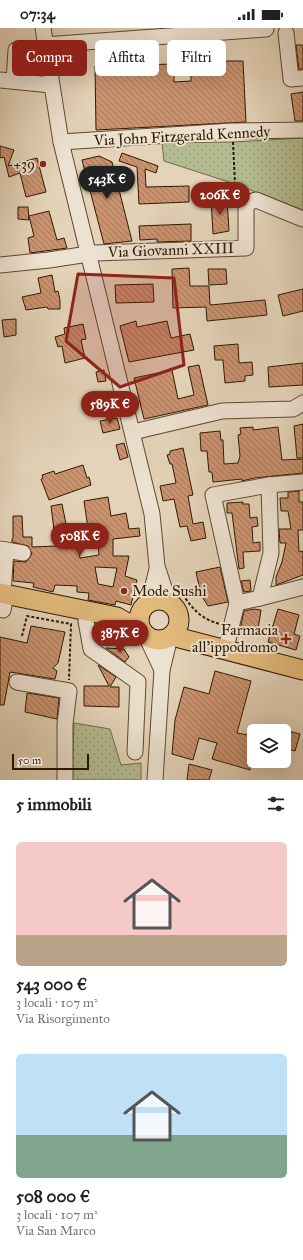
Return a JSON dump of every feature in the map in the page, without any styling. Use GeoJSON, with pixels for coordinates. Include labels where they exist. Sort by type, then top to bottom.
{"type":"FeatureCollection","features":[{"type":"Feature","properties":{"kind":"main road"},"geometry":{"type":"LineString","coordinates":[[3,598],[89,611],[117,617],[143,634],[158,641],[171,636],[178,627],[179,617],[173,607]]}},
{"type":"Feature","properties":{"kind":"main road"},"geometry":{"type":"LineString","coordinates":[[117,617],[154,601],[173,607],[185,623],[219,647]]}},
{"type":"Feature","properties":{"kind":"main road"},"geometry":{"type":"LineString","coordinates":[[143,607],[138,620],[143,634]]}},
{"type":"Feature","properties":{"kind":"main road"},"geometry":{"type":"LineString","coordinates":[[171,636],[194,643],[219,647],[303,670]]}},
{"type":"Feature","properties":{"kind":"street"},"geometry":{"type":"LineString","coordinates":[[43,28],[44,40]]}},
{"type":"Feature","properties":{"kind":"street"},"geometry":{"type":"LineString","coordinates":[[87,42],[266,29]]}},
{"type":"Feature","properties":{"kind":"street"},"geometry":{"type":"LineString","coordinates":[[286,33],[291,79],[303,78]]}},
{"type":"Feature","properties":{"kind":"street"},"geometry":{"type":"LineString","coordinates":[[12,63],[7,80],[51,84]]}},
{"type":"Feature","properties":{"kind":"street"},"geometry":{"type":"LineString","coordinates":[[50,76],[61,142],[152,514],[157,566],[173,607]]}},
{"type":"Feature","properties":{"kind":"street","name":"Via John Fitzgerald Kennedy"},"geometry":{"type":"LineString","coordinates":[[61,142],[232,131],[303,130]]}},
{"type":"Feature","properties":{"kind":"street"},"geometry":{"type":"LineString","coordinates":[[248,203],[256,200],[303,219]]}},
{"type":"Feature","properties":{"kind":"street","name":"Via Giovanni XXIII"},"geometry":{"type":"LineString","coordinates":[[88,253],[246,248],[246,208],[248,203]]}},
{"type":"Feature","properties":{"kind":"street"},"geometry":{"type":"LineString","coordinates":[[0,265],[49,260],[88,253]]}},
{"type":"Feature","properties":{"kind":"street"},"geometry":{"type":"LineString","coordinates":[[133,432],[222,411],[292,409],[303,402]]}},
{"type":"Feature","properties":{"kind":"street"},"geometry":{"type":"LineString","coordinates":[[219,647],[231,628],[237,603],[213,495],[269,485],[303,482]]}},
{"type":"Feature","properties":{"kind":"street"},"geometry":{"type":"LineString","coordinates":[[260,598],[271,553],[269,485]]}},
{"type":"Feature","properties":{"kind":"street"},"geometry":{"type":"LineString","coordinates":[[3,598],[3,550],[23,552]]}},
{"type":"Feature","properties":{"kind":"street"},"geometry":{"type":"LineString","coordinates":[[143,607],[151,594],[157,566]]}},
{"type":"Feature","properties":{"kind":"street"},"geometry":{"type":"LineString","coordinates":[[237,603],[303,587]]}},
{"type":"Feature","properties":{"kind":"street"},"geometry":{"type":"LineString","coordinates":[[89,611],[86,621],[91,649],[138,682],[135,752]]}},
{"type":"Feature","properties":{"kind":"street"},"geometry":{"type":"LineString","coordinates":[[143,634],[162,670]]}},
{"type":"Feature","properties":{"kind":"street"},"geometry":{"type":"LineString","coordinates":[[155,780],[162,670],[171,636]]}},
{"type":"Feature","properties":{"kind":"street"},"geometry":{"type":"LineString","coordinates":[[17,682],[69,691],[65,724],[65,780]]}},
{"type":"Feature","properties":{"kind":"street"},"geometry":{"type":"LineString","coordinates":[[137,724],[159,726]]}},
{"type":"Feature","properties":{"kind":"path"},"geometry":{"type":"LineString","coordinates":[[232,131],[235,184],[248,203]]}},
{"type":"Feature","properties":{"kind":"path"},"geometry":{"type":"LineString","coordinates":[[176,584],[186,599],[202,617],[231,628]]}},
{"type":"Feature","properties":{"kind":"path"},"geometry":{"type":"LineString","coordinates":[[22,636],[28,616],[71,624],[69,691]]}},
{"type":"Feature","properties":{"kind":"highlighted area"},"geometry":{"type":"Polygon","coordinates":[[[78,274],[174,278],[184,365],[120,387],[66,341],[78,274]]]}},
{"type":"Feature","properties":{"kind":"green space"},"geometry":{"type":"Polygon","coordinates":[[[303,138],[303,210],[235,184],[164,161],[162,143],[233,142],[303,138]]]}},
{"type":"Feature","properties":{"kind":"green space"},"geometry":{"type":"Polygon","coordinates":[[[74,723],[110,729],[121,765],[141,763],[141,780],[72,780],[74,723]]]}},
{"type":"Feature","properties":{"kind":"building"},"geometry":{"type":"Polygon","coordinates":[[[296,45],[303,45],[303,69],[299,69],[296,45]]]}},
{"type":"Feature","properties":{"kind":"building"},"geometry":{"type":"Polygon","coordinates":[[[226,61],[243,61],[246,122],[96,130],[95,76],[159,76],[159,64],[167,64],[167,76],[174,76],[174,82],[191,81],[191,76],[226,76],[226,61]]]}},
{"type":"Feature","properties":{"kind":"building"},"geometry":{"type":"Polygon","coordinates":[[[303,92],[303,121],[295,121],[291,94],[303,92]]]}},
{"type":"Feature","properties":{"kind":"building"},"geometry":{"type":"Polygon","coordinates":[[[0,146],[14,150],[8,166],[37,158],[46,192],[26,197],[20,173],[9,177],[4,157],[0,158],[0,146]]]}},
{"type":"Feature","properties":{"kind":"building"},"geometry":{"type":"Polygon","coordinates":[[[122,153],[158,166],[156,173],[145,169],[146,187],[189,186],[189,202],[139,204],[137,167],[119,161],[122,153]]]}},
{"type":"Feature","properties":{"kind":"building"},"geometry":{"type":"Polygon","coordinates":[[[99,156],[112,162],[132,241],[104,244],[82,160],[99,156]]]}},
{"type":"Feature","properties":{"kind":"building"},"geometry":{"type":"Polygon","coordinates":[[[227,198],[229,231],[213,234],[211,199],[227,198]]]}},
{"type":"Feature","properties":{"kind":"building"},"geometry":{"type":"Polygon","coordinates":[[[18,207],[28,207],[29,220],[18,219],[18,207]]]}},
{"type":"Feature","properties":{"kind":"building"},"geometry":{"type":"Polygon","coordinates":[[[49,211],[57,240],[64,238],[67,248],[30,253],[28,238],[34,236],[29,216],[49,211]]]}},
{"type":"Feature","properties":{"kind":"building"},"geometry":{"type":"Polygon","coordinates":[[[191,224],[191,241],[157,242],[157,239],[140,240],[139,226],[191,224]]]}},
{"type":"Feature","properties":{"kind":"building"},"geometry":{"type":"Polygon","coordinates":[[[189,268],[190,286],[209,286],[210,305],[265,300],[267,315],[207,321],[206,307],[173,308],[172,269],[189,268]]]}},
{"type":"Feature","properties":{"kind":"building"},"geometry":{"type":"Polygon","coordinates":[[[208,269],[226,269],[227,284],[209,285],[208,269]]]}},
{"type":"Feature","properties":{"kind":"building"},"geometry":{"type":"Polygon","coordinates":[[[52,275],[55,292],[58,291],[60,309],[48,309],[47,307],[26,310],[22,297],[41,293],[38,278],[52,275]]]}},
{"type":"Feature","properties":{"kind":"building"},"geometry":{"type":"Polygon","coordinates":[[[153,284],[154,302],[116,303],[115,285],[153,284]]]}},
{"type":"Feature","properties":{"kind":"building"},"geometry":{"type":"Polygon","coordinates":[[[303,289],[303,311],[283,316],[278,295],[303,289]]]}},
{"type":"Feature","properties":{"kind":"building"},"geometry":{"type":"Polygon","coordinates":[[[16,319],[16,335],[4,337],[2,320],[16,319]]]}},
{"type":"Feature","properties":{"kind":"building"},"geometry":{"type":"Polygon","coordinates":[[[136,321],[137,327],[167,321],[171,338],[190,334],[194,350],[129,362],[120,326],[136,321]]]}},
{"type":"Feature","properties":{"kind":"building"},"geometry":{"type":"Polygon","coordinates":[[[83,324],[86,339],[81,340],[85,358],[65,363],[62,346],[58,347],[55,337],[65,334],[64,328],[83,324]]]}},
{"type":"Feature","properties":{"kind":"building"},"geometry":{"type":"Polygon","coordinates":[[[238,344],[239,363],[252,362],[253,375],[245,376],[245,381],[225,383],[223,360],[215,360],[214,346],[238,344]]]}},
{"type":"Feature","properties":{"kind":"building"},"geometry":{"type":"Polygon","coordinates":[[[303,363],[303,385],[269,387],[268,367],[303,363]]]}},
{"type":"Feature","properties":{"kind":"building"},"geometry":{"type":"Polygon","coordinates":[[[199,365],[208,405],[144,419],[134,378],[172,370],[178,399],[194,395],[188,367],[199,365]]]}},
{"type":"Feature","properties":{"kind":"building"},"geometry":{"type":"Polygon","coordinates":[[[104,370],[106,381],[98,382],[96,372],[104,370]]]}},
{"type":"Feature","properties":{"kind":"building"},"geometry":{"type":"Polygon","coordinates":[[[117,418],[120,429],[103,433],[100,421],[117,418]]]}},
{"type":"Feature","properties":{"kind":"building"},"geometry":{"type":"Polygon","coordinates":[[[303,424],[303,458],[297,458],[294,426],[303,424]]]}},
{"type":"Feature","properties":{"kind":"building"},"geometry":{"type":"Polygon","coordinates":[[[253,427],[253,430],[278,427],[282,460],[303,459],[303,473],[254,478],[242,481],[242,479],[213,482],[212,472],[209,472],[207,451],[201,451],[200,433],[220,431],[221,440],[223,440],[224,464],[238,463],[240,456],[238,435],[241,434],[240,428],[253,427]]]}},
{"type":"Feature","properties":{"kind":"building"},"geometry":{"type":"Polygon","coordinates":[[[124,443],[128,457],[120,460],[116,445],[124,443]]]}},
{"type":"Feature","properties":{"kind":"building"},"geometry":{"type":"Polygon","coordinates":[[[183,448],[193,495],[188,496],[193,524],[203,522],[206,538],[191,541],[187,526],[180,527],[174,499],[163,501],[160,486],[176,483],[172,464],[170,464],[167,455],[170,454],[170,451],[183,448]]]}},
{"type":"Feature","properties":{"kind":"building"},"geometry":{"type":"Polygon","coordinates":[[[83,465],[91,485],[49,500],[41,479],[43,478],[42,475],[54,471],[55,474],[83,465]]]}},
{"type":"Feature","properties":{"kind":"building"},"geometry":{"type":"Polygon","coordinates":[[[299,491],[299,502],[303,502],[303,530],[298,530],[299,552],[303,551],[303,575],[276,585],[276,577],[282,562],[286,543],[280,543],[279,529],[291,529],[288,511],[281,511],[280,498],[288,498],[288,492],[299,491]]]}},
{"type":"Feature","properties":{"kind":"building"},"geometry":{"type":"Polygon","coordinates":[[[108,497],[111,516],[126,513],[129,529],[139,528],[140,536],[113,539],[113,556],[129,556],[125,576],[137,580],[131,605],[116,601],[115,605],[88,600],[89,593],[77,592],[77,586],[55,585],[53,592],[33,587],[34,583],[13,581],[14,561],[26,562],[32,554],[28,546],[12,542],[13,516],[22,516],[23,537],[32,537],[32,547],[56,546],[51,506],[62,504],[69,539],[76,539],[80,558],[99,555],[97,534],[89,535],[84,501],[108,497]],[[95,567],[98,584],[113,587],[117,568],[95,567]]]}},
{"type":"Feature","properties":{"kind":"building"},"geometry":{"type":"Polygon","coordinates":[[[243,502],[243,504],[249,504],[250,518],[257,517],[258,526],[252,527],[253,543],[260,542],[260,551],[243,552],[244,568],[239,569],[232,513],[227,513],[227,503],[243,502]]]}},
{"type":"Feature","properties":{"kind":"building"},"geometry":{"type":"Polygon","coordinates":[[[220,567],[228,602],[208,606],[201,595],[196,572],[220,567]]]}},
{"type":"Feature","properties":{"kind":"building"},"geometry":{"type":"Polygon","coordinates":[[[250,580],[251,591],[244,592],[241,581],[250,580]]]}},
{"type":"Feature","properties":{"kind":"building"},"geometry":{"type":"Polygon","coordinates":[[[254,609],[261,610],[257,636],[242,633],[242,630],[240,630],[244,611],[254,609]]]}},
{"type":"Feature","properties":{"kind":"building"},"geometry":{"type":"Polygon","coordinates":[[[278,609],[299,615],[294,634],[300,636],[296,650],[268,642],[278,609]]]}},
{"type":"Feature","properties":{"kind":"building"},"geometry":{"type":"Polygon","coordinates":[[[31,626],[65,632],[58,663],[53,668],[57,671],[55,679],[10,672],[4,705],[0,705],[0,637],[27,643],[31,626]]]}},
{"type":"Feature","properties":{"kind":"building"},"geometry":{"type":"Polygon","coordinates":[[[106,648],[124,649],[129,657],[125,662],[106,648]]]}},
{"type":"Feature","properties":{"kind":"building"},"geometry":{"type":"Polygon","coordinates":[[[98,665],[116,677],[110,687],[119,687],[119,707],[84,706],[84,686],[109,686],[98,665]]]}},
{"type":"Feature","properties":{"kind":"building"},"geometry":{"type":"Polygon","coordinates":[[[215,671],[251,681],[237,733],[247,735],[247,768],[250,768],[250,770],[212,759],[217,743],[199,738],[193,760],[172,754],[175,720],[184,687],[209,694],[215,671]]]}},
{"type":"Feature","properties":{"kind":"building"},"geometry":{"type":"Polygon","coordinates":[[[27,693],[59,698],[57,719],[25,712],[27,693]]]}},
{"type":"Feature","properties":{"kind":"building"},"geometry":{"type":"Polygon","coordinates":[[[291,732],[300,734],[295,751],[291,750],[291,732]]]}},
{"type":"Feature","properties":{"kind":"building"},"geometry":{"type":"Polygon","coordinates":[[[189,764],[212,770],[209,780],[187,780],[189,764]]]}},
{"type":"Feature","properties":{"kind":"place","name":"+39"},"geometry":{"type":"Point","coordinates":[43,164]}},
{"type":"Feature","properties":{"kind":"place","name":"Mode Sushi"},"geometry":{"type":"Point","coordinates":[124,591]}},
{"type":"Feature","properties":{"kind":"place","name":"Farmacia all'ippodromo"},"geometry":{"type":"Point","coordinates":[286,639]}}]}
